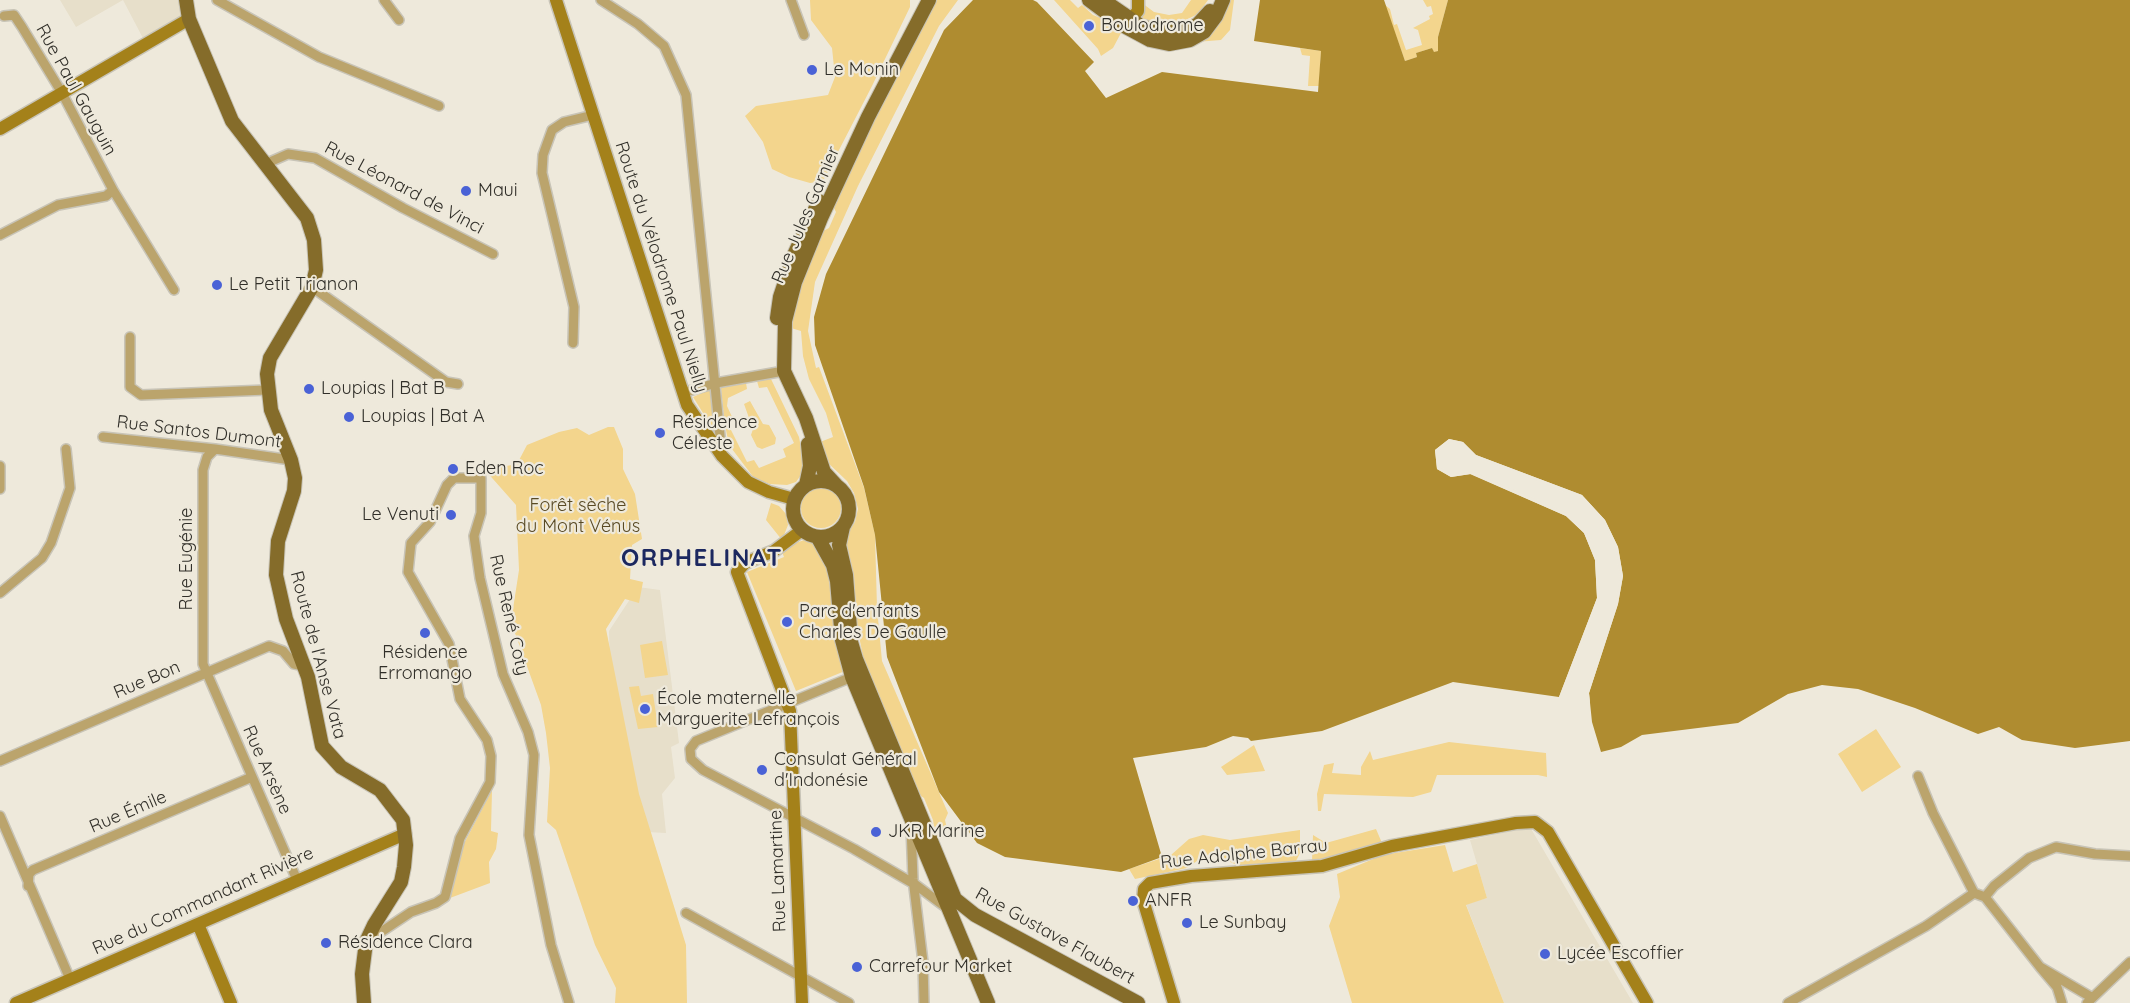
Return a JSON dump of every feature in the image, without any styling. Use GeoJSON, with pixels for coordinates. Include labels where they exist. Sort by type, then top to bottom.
{"type":"FeatureCollection","features":[{"type":"Feature","properties":{"kind":"main road","name":"Route de l'Anse Vata"},"geometry":{"type":"LineString","coordinates":[[186,0],[189,19],[232,121],[307,218],[312,231],[316,262],[312,287],[270,357],[267,390],[276,425],[291,460],[295,478],[294,490],[280,531],[276,575],[281,602],[303,666],[322,746],[341,767],[380,790],[398,811],[405,834],[406,857],[400,882],[366,942],[362,974],[364,1003]]}},
{"type":"Feature","properties":{"kind":"main road","name":"Rue Jules Garnier"},"geometry":{"type":"LineString","coordinates":[[806,485],[810,453],[801,424],[788,401],[779,351],[780,333],[775,333],[780,297],[789,267],[918,0]]}},
{"type":"Feature","properties":{"kind":"main road","name":"Rue Jules Garnier"},"geometry":{"type":"LineString","coordinates":[[836,485],[824,472],[806,418],[782,368],[783,336],[791,294],[821,218],[926,0]]}},
{"type":"Feature","properties":{"kind":"main road"},"geometry":{"type":"LineString","coordinates":[[1127,23],[1163,37],[1198,24],[1208,15],[1215,0]]}},
{"type":"Feature","properties":{"kind":"main road"},"geometry":{"type":"LineString","coordinates":[[1097,3],[1150,40],[1169,44],[1184,42],[1204,32],[1216,16],[1223,0]]}},
{"type":"Feature","properties":{"kind":"main road"},"geometry":{"type":"LineString","coordinates":[[789,267],[793,274],[789,285],[791,294]]}},
{"type":"Feature","properties":{"kind":"main road"},"geometry":{"type":"LineString","coordinates":[[843,527],[827,537],[818,537],[802,530],[793,516],[794,499],[806,485],[821,481],[836,485],[847,497],[849,504],[847,520],[839,545],[848,585],[851,642],[988,1003]]}},
{"type":"Feature","properties":{"kind":"main road"},"geometry":{"type":"LineString","coordinates":[[818,537],[833,565],[837,581],[842,640],[852,677],[911,819],[952,904]]}},
{"type":"Feature","properties":{"kind":"main road","name":"Rue Gustave Flaubert"},"geometry":{"type":"LineString","coordinates":[[952,904],[1138,1003]]}},
{"type":"Feature","properties":{"kind":"main road"},"geometry":{"type":"LineString","coordinates":[[963,942],[964,933],[970,927],[996,926]]}},
{"type":"Feature","properties":{"kind":"street"},"geometry":{"type":"LineString","coordinates":[[218,0],[319,57],[439,106]]}},
{"type":"Feature","properties":{"kind":"street"},"geometry":{"type":"LineString","coordinates":[[384,0],[399,20]]}},
{"type":"Feature","properties":{"kind":"street","name":"Route du Vélodrome Paul Nielly"},"geometry":{"type":"LineString","coordinates":[[556,0],[682,393],[692,415],[722,456],[748,482],[769,492],[794,499]]}},
{"type":"Feature","properties":{"kind":"street"},"geometry":{"type":"LineString","coordinates":[[602,0],[638,24],[664,46],[676,68],[686,95],[722,456]]}},
{"type":"Feature","properties":{"kind":"street"},"geometry":{"type":"LineString","coordinates":[[791,0],[804,35]]}},
{"type":"Feature","properties":{"kind":"street"},"geometry":{"type":"LineString","coordinates":[[1127,23],[1138,11],[1138,0]]}},
{"type":"Feature","properties":{"kind":"street","name":"Rue Paul Gauguin"},"geometry":{"type":"LineString","coordinates":[[2,16],[14,15],[18,20],[62,93],[113,190],[174,290]]}},
{"type":"Feature","properties":{"kind":"street"},"geometry":{"type":"LineString","coordinates":[[0,129],[189,19]]}},
{"type":"Feature","properties":{"kind":"street"},"geometry":{"type":"LineString","coordinates":[[573,343],[574,307],[542,173],[543,155],[552,130],[564,122],[593,114]]}},
{"type":"Feature","properties":{"kind":"street","name":"Rue Léonard de Vinci"},"geometry":{"type":"LineString","coordinates":[[267,167],[272,161],[288,154],[315,158],[403,208],[493,254]]}},
{"type":"Feature","properties":{"kind":"street"},"geometry":{"type":"LineString","coordinates":[[0,235],[58,205],[106,196],[113,190]]}},
{"type":"Feature","properties":{"kind":"street"},"geometry":{"type":"LineString","coordinates":[[312,287],[446,382],[458,384]]}},
{"type":"Feature","properties":{"kind":"street"},"geometry":{"type":"LineString","coordinates":[[130,337],[130,387],[141,395],[267,390]]}},
{"type":"Feature","properties":{"kind":"street"},"geometry":{"type":"LineString","coordinates":[[682,393],[782,368]]}},
{"type":"Feature","properties":{"kind":"street","name":"Rue Santos Dumont"},"geometry":{"type":"LineString","coordinates":[[103,437],[215,448],[291,460]]}},
{"type":"Feature","properties":{"kind":"street","name":"Rue Eugénie"},"geometry":{"type":"LineString","coordinates":[[207,673],[202,658],[203,470],[207,457],[215,448]]}},
{"type":"Feature","properties":{"kind":"street"},"geometry":{"type":"LineString","coordinates":[[0,593],[42,558],[51,543],[70,488],[66,449]]}},
{"type":"Feature","properties":{"kind":"street"},"geometry":{"type":"LineString","coordinates":[[0,466],[0,489]]}},
{"type":"Feature","properties":{"kind":"street","name":"Rue René Coty"},"geometry":{"type":"LineString","coordinates":[[366,942],[411,912],[436,903],[445,897],[460,838],[490,782],[491,756],[487,740],[460,699],[449,644],[408,572],[411,543],[430,522],[447,485],[454,478],[482,478],[480,513],[474,537],[480,578],[503,674],[528,732],[534,755],[529,835],[551,945],[569,1003]]}},
{"type":"Feature","properties":{"kind":"street","name":"Rue Lamartine"},"geometry":{"type":"LineString","coordinates":[[802,530],[774,550],[745,563],[737,572],[789,702],[792,721],[802,1003]]}},
{"type":"Feature","properties":{"kind":"street","name":"Rue Bon"},"geometry":{"type":"LineString","coordinates":[[0,761],[269,646],[283,651],[294,664],[303,666]]}},
{"type":"Feature","properties":{"kind":"street","name":"Rue Arsène"},"geometry":{"type":"LineString","coordinates":[[207,673],[297,880]]}},
{"type":"Feature","properties":{"kind":"street"},"geometry":{"type":"LineString","coordinates":[[789,702],[852,677]]}},
{"type":"Feature","properties":{"kind":"street","name":"Rue Gustave Flaubert"},"geometry":{"type":"LineString","coordinates":[[789,702],[696,741],[690,748],[692,762],[702,770],[952,904]]}},
{"type":"Feature","properties":{"kind":"street"},"geometry":{"type":"LineString","coordinates":[[1918,776],[1974,893],[1985,897],[2057,987],[2062,1003]]}},
{"type":"Feature","properties":{"kind":"street","name":"Rue Émile"},"geometry":{"type":"LineString","coordinates":[[28,886],[29,874],[33,870],[252,777]]}},
{"type":"Feature","properties":{"kind":"street"},"geometry":{"type":"LineString","coordinates":[[0,816],[28,886],[70,979]]}},
{"type":"Feature","properties":{"kind":"street"},"geometry":{"type":"LineString","coordinates":[[911,819],[913,879],[916,885],[923,963],[924,1003]]}},
{"type":"Feature","properties":{"kind":"street","name":"Rue Adolphe Barrau"},"geometry":{"type":"LineString","coordinates":[[1173,1003],[1143,900],[1144,889],[1150,883],[1191,876],[1322,866],[1392,846],[1516,823],[1535,822],[1548,832],[1647,1003]]}},
{"type":"Feature","properties":{"kind":"street","name":"Rue du Commandant Rivière"},"geometry":{"type":"LineString","coordinates":[[16,1003],[405,834]]}},
{"type":"Feature","properties":{"kind":"street"},"geometry":{"type":"LineString","coordinates":[[1985,897],[1994,886],[2029,858],[2056,847],[2095,854],[2130,856]]}},
{"type":"Feature","properties":{"kind":"street"},"geometry":{"type":"LineString","coordinates":[[1788,1003],[1926,926],[1974,893]]}},
{"type":"Feature","properties":{"kind":"street"},"geometry":{"type":"LineString","coordinates":[[686,913],[849,1003]]}},
{"type":"Feature","properties":{"kind":"street"},"geometry":{"type":"LineString","coordinates":[[198,924],[231,1003]]}},
{"type":"Feature","properties":{"kind":"street"},"geometry":{"type":"LineString","coordinates":[[2040,967],[2089,1000],[2130,962]]}},
{"type":"Feature","properties":{"kind":"shaded area"},"geometry":{"type":"Polygon","coordinates":[[[60,0],[123,0],[76,27],[60,0]]]}},
{"type":"Feature","properties":{"kind":"shaded area"},"geometry":{"type":"Polygon","coordinates":[[[123,0],[186,0],[189,19],[146,44],[123,0]]]}},
{"type":"Feature","properties":{"kind":"shaded area"},"geometry":{"type":"Polygon","coordinates":[[[973,0],[1033,0],[1037,2],[1094,62],[1085,71],[1106,98],[1162,72],[1318,92],[1321,51],[1254,41],[1260,0],[1384,0],[1405,61],[1417,57],[1416,53],[1432,48],[1434,52],[1438,51],[1438,37],[1448,0],[2130,0],[2130,741],[2075,748],[2022,740],[1999,727],[1978,734],[1915,708],[1858,689],[1822,685],[1788,694],[1738,723],[1642,735],[1621,747],[1601,752],[1592,722],[1589,693],[1618,604],[1623,576],[1618,547],[1605,520],[1582,495],[1476,455],[1463,442],[1449,439],[1435,450],[1437,469],[1451,477],[1470,474],[1566,516],[1584,533],[1595,560],[1597,598],[1559,697],[1453,682],[1322,731],[1251,741],[1248,738],[1233,736],[1206,747],[1133,758],[1162,857],[1121,872],[1005,857],[977,843],[939,792],[887,657],[875,535],[864,487],[815,345],[814,317],[826,274],[944,30],[973,0]]]}},
{"type":"Feature","properties":{"kind":"shaded area","name":"École maternelle Marguerite Lefrançois"},"geometry":{"type":"Polygon","coordinates":[[[638,587],[660,590],[679,743],[671,747],[675,778],[662,794],[666,833],[647,832],[610,674],[609,631],[638,587]]]}},
{"type":"Feature","properties":{"kind":"shaded area","name":"Lycée Escoffier"},"geometry":{"type":"Polygon","coordinates":[[[1530,827],[1633,1003],[1504,1003],[1466,904],[1487,898],[1470,840],[1530,827]]]}},
{"type":"Feature","properties":{"kind":"green space"},"geometry":{"type":"Polygon","coordinates":[[[810,0],[910,0],[910,7],[823,181],[810,183],[772,169],[763,142],[745,116],[756,106],[828,95],[835,77],[832,48],[811,20],[810,0]]]}},
{"type":"Feature","properties":{"kind":"green space"},"geometry":{"type":"Polygon","coordinates":[[[935,0],[958,0],[939,26],[858,186],[815,282],[808,331],[816,368],[819,367],[864,488],[875,535],[877,608],[882,661],[948,813],[945,820],[947,829],[936,839],[933,820],[924,798],[918,794],[863,656],[857,626],[854,576],[847,545],[847,534],[855,522],[858,509],[854,493],[847,481],[826,461],[820,442],[833,437],[826,413],[809,379],[803,356],[801,331],[791,328],[796,296],[823,231],[829,228],[836,212],[833,206],[891,82],[935,0]]]}},
{"type":"Feature","properties":{"kind":"green space"},"geometry":{"type":"Polygon","coordinates":[[[1054,0],[1070,0],[1078,8],[1082,5],[1093,15],[1108,21],[1121,33],[1113,48],[1101,56],[1098,49],[1054,0]]]}},
{"type":"Feature","properties":{"kind":"green space"},"geometry":{"type":"Polygon","coordinates":[[[1191,0],[1208,0],[1198,14],[1171,27],[1147,25],[1140,22],[1142,3],[1154,12],[1169,15],[1182,13],[1191,0]]]}},
{"type":"Feature","properties":{"kind":"green space"},"geometry":{"type":"Polygon","coordinates":[[[1227,0],[1234,0],[1230,30],[1221,40],[1196,42],[1227,0]]]}},
{"type":"Feature","properties":{"kind":"green space"},"geometry":{"type":"Polygon","coordinates":[[[1423,0],[1448,0],[1438,37],[1438,51],[1434,53],[1432,48],[1416,53],[1417,57],[1405,61],[1385,5],[1390,9],[1394,25],[1397,24],[1406,50],[1422,45],[1418,30],[1413,28],[1430,19],[1429,16],[1433,14],[1431,6],[1427,7],[1423,0]]]}},
{"type":"Feature","properties":{"kind":"green space"},"geometry":{"type":"Polygon","coordinates":[[[1300,48],[1321,51],[1319,86],[1308,86],[1310,56],[1302,55],[1300,48]]]}},
{"type":"Feature","properties":{"kind":"green space"},"geometry":{"type":"Polygon","coordinates":[[[771,379],[799,437],[803,458],[803,472],[796,482],[787,485],[770,484],[754,478],[729,445],[725,425],[721,388],[746,383],[747,389],[728,398],[727,406],[733,419],[728,424],[747,462],[754,460],[759,468],[786,457],[783,449],[794,443],[767,387],[759,388],[757,381],[771,379]]]}},
{"type":"Feature","properties":{"kind":"green space"},"geometry":{"type":"Polygon","coordinates":[[[711,389],[715,432],[693,397],[711,389]]]}},
{"type":"Feature","properties":{"kind":"green space"},"geometry":{"type":"Polygon","coordinates":[[[750,401],[763,424],[769,425],[776,438],[775,444],[762,449],[757,447],[751,435],[753,429],[744,404],[750,401]]]}},
{"type":"Feature","properties":{"kind":"green space","name":"Forêt sèche du Mont Vénus"},"geometry":{"type":"Polygon","coordinates":[[[608,427],[614,427],[623,449],[623,469],[635,494],[642,539],[632,545],[630,579],[643,582],[639,603],[625,599],[606,629],[639,794],[686,945],[687,1003],[615,1003],[616,988],[595,945],[556,830],[547,822],[550,768],[541,705],[511,622],[519,570],[516,505],[485,470],[517,464],[527,445],[559,432],[577,428],[589,435],[608,427]]]}},
{"type":"Feature","properties":{"kind":"green space"},"geometry":{"type":"Polygon","coordinates":[[[821,488],[829,489],[835,494],[840,500],[840,516],[835,522],[829,527],[821,528],[813,527],[807,522],[802,516],[801,508],[802,500],[807,494],[813,489],[821,488]]]}},
{"type":"Feature","properties":{"kind":"green space"},"geometry":{"type":"Polygon","coordinates":[[[771,503],[779,506],[786,514],[788,525],[782,540],[766,520],[771,503]]]}},
{"type":"Feature","properties":{"kind":"green space"},"geometry":{"type":"Polygon","coordinates":[[[807,539],[815,543],[830,572],[845,671],[796,691],[747,572],[784,557],[782,552],[793,544],[807,539]]]}},
{"type":"Feature","properties":{"kind":"green space"},"geometry":{"type":"Polygon","coordinates":[[[662,641],[668,675],[645,678],[640,645],[662,641]]]}},
{"type":"Feature","properties":{"kind":"green space"},"geometry":{"type":"Polygon","coordinates":[[[639,686],[641,696],[653,694],[658,727],[638,729],[629,687],[639,686]]]}},
{"type":"Feature","properties":{"kind":"green space"},"geometry":{"type":"Polygon","coordinates":[[[1876,729],[1901,767],[1862,792],[1838,754],[1876,729]]]}},
{"type":"Feature","properties":{"kind":"green space"},"geometry":{"type":"Polygon","coordinates":[[[1449,742],[1546,753],[1547,777],[1538,775],[1437,775],[1431,792],[1413,797],[1324,794],[1321,811],[1318,811],[1317,794],[1324,765],[1334,763],[1332,773],[1361,775],[1361,767],[1370,751],[1373,760],[1449,742]]]}},
{"type":"Feature","properties":{"kind":"green space"},"geometry":{"type":"Polygon","coordinates":[[[1254,745],[1265,771],[1227,775],[1221,767],[1254,745]]]}},
{"type":"Feature","properties":{"kind":"green space"},"geometry":{"type":"Polygon","coordinates":[[[492,790],[491,831],[498,833],[496,849],[489,862],[490,883],[450,898],[458,855],[492,790]]]}},
{"type":"Feature","properties":{"kind":"green space"},"geometry":{"type":"Polygon","coordinates":[[[1376,829],[1382,843],[1321,861],[1312,861],[1313,835],[1326,843],[1376,829]]]}},
{"type":"Feature","properties":{"kind":"green space"},"geometry":{"type":"Polygon","coordinates":[[[1300,830],[1300,853],[1296,861],[1239,866],[1217,856],[1204,856],[1187,868],[1135,879],[1129,869],[1171,855],[1189,839],[1203,835],[1230,840],[1300,830]]]}},
{"type":"Feature","properties":{"kind":"green space"},"geometry":{"type":"Polygon","coordinates":[[[1445,845],[1453,872],[1477,864],[1487,898],[1466,905],[1504,1003],[1352,1003],[1329,926],[1340,897],[1337,874],[1383,855],[1445,845]]]}},
{"type":"Feature","properties":{"kind":"pier"},"geometry":{"type":"Polygon","coordinates":[[[1449,439],[1463,442],[1476,455],[1582,495],[1605,520],[1618,547],[1623,576],[1618,604],[1589,693],[1590,702],[1587,701],[1586,693],[1615,603],[1620,576],[1615,548],[1603,521],[1580,498],[1475,457],[1462,444],[1450,443],[1438,452],[1440,467],[1452,474],[1472,471],[1568,513],[1587,532],[1598,559],[1600,599],[1562,697],[1559,697],[1597,598],[1595,560],[1584,533],[1566,516],[1471,474],[1451,477],[1437,469],[1435,450],[1449,439]]]}},
{"type":"Feature","properties":{"kind":"place","name":"Boulodrome"},"geometry":{"type":"Point","coordinates":[1089,26]}},
{"type":"Feature","properties":{"kind":"place","name":"Le Monin"},"geometry":{"type":"Point","coordinates":[812,70]}},
{"type":"Feature","properties":{"kind":"place","name":"Maui"},"geometry":{"type":"Point","coordinates":[466,191]}},
{"type":"Feature","properties":{"kind":"place","name":"Le Petit Trianon"},"geometry":{"type":"Point","coordinates":[217,285]}},
{"type":"Feature","properties":{"kind":"place","name":"Loupias | Bat B"},"geometry":{"type":"Point","coordinates":[309,389]}},
{"type":"Feature","properties":{"kind":"place","name":"Loupias | Bat A"},"geometry":{"type":"Point","coordinates":[349,417]}},
{"type":"Feature","properties":{"kind":"place","name":"Résidence Céleste"},"geometry":{"type":"Point","coordinates":[660,433]}},
{"type":"Feature","properties":{"kind":"place","name":"Eden Roc"},"geometry":{"type":"Point","coordinates":[453,469]}},
{"type":"Feature","properties":{"kind":"place","name":"Le Venuti"},"geometry":{"type":"Point","coordinates":[451,515]}},
{"type":"Feature","properties":{"kind":"place","name":"Parc d'enfants Charles De Gaulle"},"geometry":{"type":"Point","coordinates":[787,622]}},
{"type":"Feature","properties":{"kind":"place","name":"Résidence Erromango"},"geometry":{"type":"Point","coordinates":[425,633]}},
{"type":"Feature","properties":{"kind":"place","name":"École maternelle Marguerite Lefrançois"},"geometry":{"type":"Point","coordinates":[645,709]}},
{"type":"Feature","properties":{"kind":"place","name":"Consulat Général d'Indonésie"},"geometry":{"type":"Point","coordinates":[762,770]}},
{"type":"Feature","properties":{"kind":"place","name":"JKR Marine"},"geometry":{"type":"Point","coordinates":[876,832]}},
{"type":"Feature","properties":{"kind":"place","name":"ANFR"},"geometry":{"type":"Point","coordinates":[1133,901]}},
{"type":"Feature","properties":{"kind":"place","name":"Le Sunbay"},"geometry":{"type":"Point","coordinates":[1187,923]}},
{"type":"Feature","properties":{"kind":"place","name":"Résidence Clara"},"geometry":{"type":"Point","coordinates":[326,943]}},
{"type":"Feature","properties":{"kind":"place","name":"Lycée Escoffier"},"geometry":{"type":"Point","coordinates":[1545,954]}},
{"type":"Feature","properties":{"kind":"place","name":"Carrefour Market"},"geometry":{"type":"Point","coordinates":[857,967]}},
{"type":"Feature","properties":{"kind":"district","name":"ORPHELINAT"},"geometry":{"type":"Point","coordinates":[702,559]}}]}
